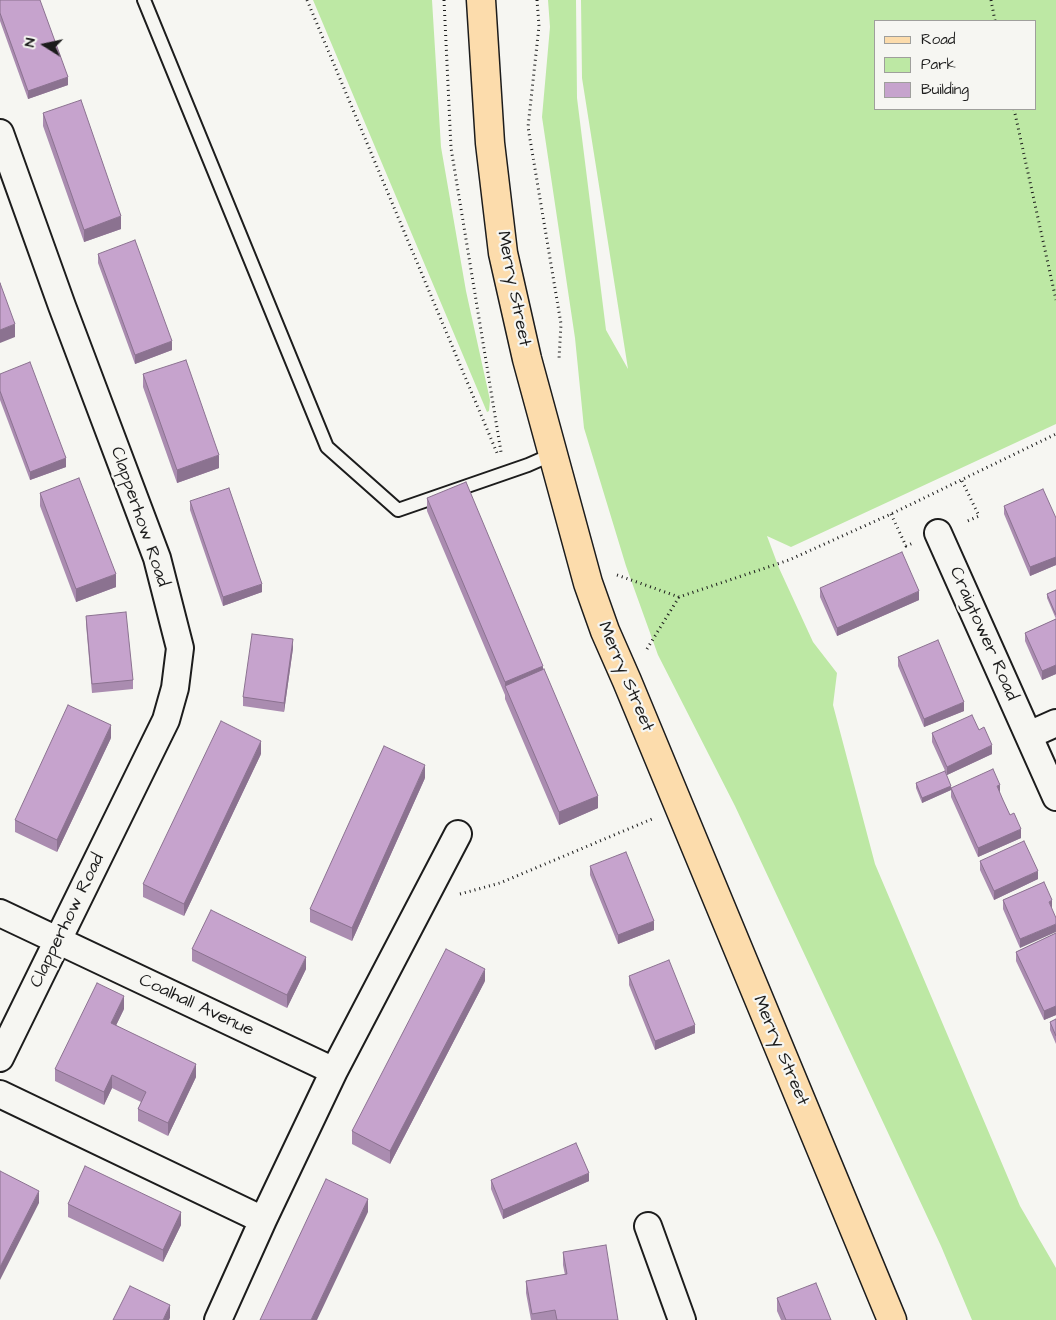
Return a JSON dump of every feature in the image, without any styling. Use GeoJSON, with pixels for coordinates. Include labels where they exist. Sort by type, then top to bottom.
{"type":"FeatureCollection","features":[{"type":"Feature","properties":{"kind":"main road","name":"Merry Street"},"geometry":{"type":"LineString","coordinates":[[481,0],[490,143],[503,253],[527,358],[582,563],[605,631],[892,1320]]}},
{"type":"Feature","properties":{"kind":"street","name":"Clapperhow Road"},"geometry":{"type":"LineString","coordinates":[[0,133],[62,306],[157,558],[180,648],[175,688],[166,720],[0,1058]]}},
{"type":"Feature","properties":{"kind":"street","name":"Craigtower Road"},"geometry":{"type":"LineString","coordinates":[[938,533],[1056,797]]}},
{"type":"Feature","properties":{"kind":"street"},"geometry":{"type":"LineString","coordinates":[[1029,735],[1056,723]]}},
{"type":"Feature","properties":{"kind":"street"},"geometry":{"type":"LineString","coordinates":[[218,1320],[334,1071],[458,834]]}},
{"type":"Feature","properties":{"kind":"street","name":"Coalhall Avenue"},"geometry":{"type":"LineString","coordinates":[[0,913],[334,1071]]}},
{"type":"Feature","properties":{"kind":"street"},"geometry":{"type":"LineString","coordinates":[[0,1094],[263,1220]]}},
{"type":"Feature","properties":{"kind":"street"},"geometry":{"type":"LineString","coordinates":[[648,1226],[682,1320]]}},
{"type":"Feature","properties":{"kind":"lane"},"geometry":{"type":"LineString","coordinates":[[144,0],[327,447],[398,510],[553,454]]}},
{"type":"Feature","properties":{"kind":"path"},"geometry":{"type":"LineString","coordinates":[[307,0],[505,472]]}},
{"type":"Feature","properties":{"kind":"path"},"geometry":{"type":"LineString","coordinates":[[537,0],[539,26],[528,127],[561,324],[559,362]]}},
{"type":"Feature","properties":{"kind":"path"},"geometry":{"type":"LineString","coordinates":[[991,0],[995,20]]}},
{"type":"Feature","properties":{"kind":"path"},"geometry":{"type":"LineString","coordinates":[[1014,110],[1056,300]]}},
{"type":"Feature","properties":{"kind":"path"},"geometry":{"type":"LineString","coordinates":[[582,563],[679,597],[789,560],[891,514],[1056,434]]}},
{"type":"Feature","properties":{"kind":"path"},"geometry":{"type":"LineString","coordinates":[[627,680],[679,597]]}},
{"type":"Feature","properties":{"kind":"path"},"geometry":{"type":"LineString","coordinates":[[431,885],[459,895],[500,883],[679,808]]}},
{"type":"Feature","properties":{"kind":"green space"},"geometry":{"type":"Polygon","coordinates":[[[313,0],[432,0],[441,147],[466,291],[490,400],[489,411],[487,412],[313,0]]]}},
{"type":"Feature","properties":{"kind":"green space"},"geometry":{"type":"Polygon","coordinates":[[[548,0],[576,0],[577,98],[606,330],[628,369],[582,78],[581,0],[1056,0],[1056,424],[791,547],[767,536],[779,568],[813,642],[837,673],[833,705],[875,864],[1020,1206],[1056,1268],[1056,1320],[972,1320],[941,1246],[735,806],[658,655],[626,566],[584,428],[575,338],[542,117],[550,27],[548,0]]]}},
{"type":"Feature","properties":{"kind":"building"},"geometry":{"type":"Polygon","coordinates":[[[0,0],[40,0],[68,77],[28,91],[0,13],[0,0]]]}},
{"type":"Feature","properties":{"kind":"building"},"geometry":{"type":"Polygon","coordinates":[[[81,100],[121,216],[84,230],[43,113],[81,100]]]}},
{"type":"Feature","properties":{"kind":"building"},"geometry":{"type":"Polygon","coordinates":[[[135,240],[172,341],[135,355],[98,254],[135,240]]]}},
{"type":"Feature","properties":{"kind":"building"},"geometry":{"type":"Polygon","coordinates":[[[0,283],[15,324],[0,330],[0,283]]]}},
{"type":"Feature","properties":{"kind":"building"},"geometry":{"type":"Polygon","coordinates":[[[186,360],[219,455],[177,470],[143,374],[186,360]]]}},
{"type":"Feature","properties":{"kind":"building"},"geometry":{"type":"Polygon","coordinates":[[[30,362],[66,458],[30,472],[0,391],[0,374],[30,362]]]}},
{"type":"Feature","properties":{"kind":"building"},"geometry":{"type":"Polygon","coordinates":[[[79,478],[116,574],[76,589],[40,493],[79,478]]]}},
{"type":"Feature","properties":{"kind":"building"},"geometry":{"type":"Polygon","coordinates":[[[466,482],[543,666],[505,682],[427,498],[466,482]]]}},
{"type":"Feature","properties":{"kind":"building"},"geometry":{"type":"Polygon","coordinates":[[[229,488],[262,584],[223,597],[190,501],[229,488]]]}},
{"type":"Feature","properties":{"kind":"building"},"geometry":{"type":"Polygon","coordinates":[[[1043,489],[1056,518],[1056,557],[1030,567],[1004,506],[1043,489]]]}},
{"type":"Feature","properties":{"kind":"building"},"geometry":{"type":"Polygon","coordinates":[[[902,552],[919,591],[837,628],[820,588],[902,552]]]}},
{"type":"Feature","properties":{"kind":"building"},"geometry":{"type":"Polygon","coordinates":[[[1056,590],[1056,615],[1047,594],[1056,590]]]}},
{"type":"Feature","properties":{"kind":"building"},"geometry":{"type":"Polygon","coordinates":[[[126,612],[133,680],[92,684],[86,616],[126,612]]]}},
{"type":"Feature","properties":{"kind":"building"},"geometry":{"type":"Polygon","coordinates":[[[1056,619],[1056,665],[1042,671],[1025,633],[1056,619]]]}},
{"type":"Feature","properties":{"kind":"building"},"geometry":{"type":"Polygon","coordinates":[[[252,634],[293,639],[284,703],[243,697],[252,634]]]}},
{"type":"Feature","properties":{"kind":"building"},"geometry":{"type":"Polygon","coordinates":[[[938,640],[964,702],[924,719],[898,657],[938,640]]]}},
{"type":"Feature","properties":{"kind":"building"},"geometry":{"type":"Polygon","coordinates":[[[544,669],[598,796],[559,812],[505,686],[544,669]]]}},
{"type":"Feature","properties":{"kind":"building"},"geometry":{"type":"Polygon","coordinates":[[[68,705],[111,725],[57,840],[15,820],[68,705]]]}},
{"type":"Feature","properties":{"kind":"building"},"geometry":{"type":"Polygon","coordinates":[[[972,715],[979,730],[984,727],[992,745],[947,767],[932,733],[972,715]]]}},
{"type":"Feature","properties":{"kind":"building"},"geometry":{"type":"Polygon","coordinates":[[[221,721],[261,741],[184,904],[143,884],[221,721]]]}},
{"type":"Feature","properties":{"kind":"building"},"geometry":{"type":"Polygon","coordinates":[[[384,746],[425,765],[352,928],[310,909],[384,746]]]}},
{"type":"Feature","properties":{"kind":"building"},"geometry":{"type":"Polygon","coordinates":[[[993,769],[1000,785],[997,786],[1010,815],[1014,813],[1021,829],[978,848],[951,788],[993,769]]]}},
{"type":"Feature","properties":{"kind":"building"},"geometry":{"type":"Polygon","coordinates":[[[945,771],[951,786],[922,798],[916,783],[945,771]]]}},
{"type":"Feature","properties":{"kind":"building"},"geometry":{"type":"Polygon","coordinates":[[[1024,841],[1038,871],[994,891],[980,861],[1024,841]]]}},
{"type":"Feature","properties":{"kind":"building"},"geometry":{"type":"Polygon","coordinates":[[[626,852],[654,921],[618,935],[590,866],[626,852]]]}},
{"type":"Feature","properties":{"kind":"building"},"geometry":{"type":"Polygon","coordinates":[[[1044,882],[1052,900],[1049,902],[1056,918],[1056,924],[1020,939],[1003,900],[1044,882]]]}},
{"type":"Feature","properties":{"kind":"building"},"geometry":{"type":"Polygon","coordinates":[[[211,910],[306,957],[287,995],[192,949],[211,910]]]}},
{"type":"Feature","properties":{"kind":"building"},"geometry":{"type":"Polygon","coordinates":[[[1056,933],[1056,1006],[1044,1011],[1016,952],[1056,933]]]}},
{"type":"Feature","properties":{"kind":"building"},"geometry":{"type":"Polygon","coordinates":[[[446,949],[485,969],[390,1151],[352,1131],[446,949]]]}},
{"type":"Feature","properties":{"kind":"building"},"geometry":{"type":"Polygon","coordinates":[[[669,960],[695,1025],[655,1041],[629,976],[669,960]]]}},
{"type":"Feature","properties":{"kind":"building"},"geometry":{"type":"Polygon","coordinates":[[[97,983],[124,996],[111,1023],[196,1064],[168,1123],[138,1109],[146,1092],[112,1075],[104,1092],[55,1069],[97,983]]]}},
{"type":"Feature","properties":{"kind":"building"},"geometry":{"type":"Polygon","coordinates":[[[1056,1019],[1056,1036],[1050,1022],[1056,1019]]]}},
{"type":"Feature","properties":{"kind":"building"},"geometry":{"type":"Polygon","coordinates":[[[576,1143],[589,1173],[503,1210],[491,1180],[576,1143]]]}},
{"type":"Feature","properties":{"kind":"building"},"geometry":{"type":"Polygon","coordinates":[[[85,1166],[181,1212],[163,1250],[68,1204],[85,1166]]]}},
{"type":"Feature","properties":{"kind":"building"},"geometry":{"type":"Polygon","coordinates":[[[0,1171],[39,1191],[0,1267],[0,1171]]]}},
{"type":"Feature","properties":{"kind":"building"},"geometry":{"type":"Polygon","coordinates":[[[326,1179],[368,1199],[311,1320],[260,1320],[326,1179]]]}},
{"type":"Feature","properties":{"kind":"building"},"geometry":{"type":"Polygon","coordinates":[[[606,1245],[618,1320],[557,1320],[555,1310],[532,1314],[526,1281],[567,1274],[563,1252],[606,1245]]]}},
{"type":"Feature","properties":{"kind":"building"},"geometry":{"type":"Polygon","coordinates":[[[816,1283],[831,1320],[786,1320],[777,1298],[816,1283]]]}},
{"type":"Feature","properties":{"kind":"building"},"geometry":{"type":"Polygon","coordinates":[[[130,1286],[170,1305],[163,1320],[113,1320],[130,1286]]]}}]}
